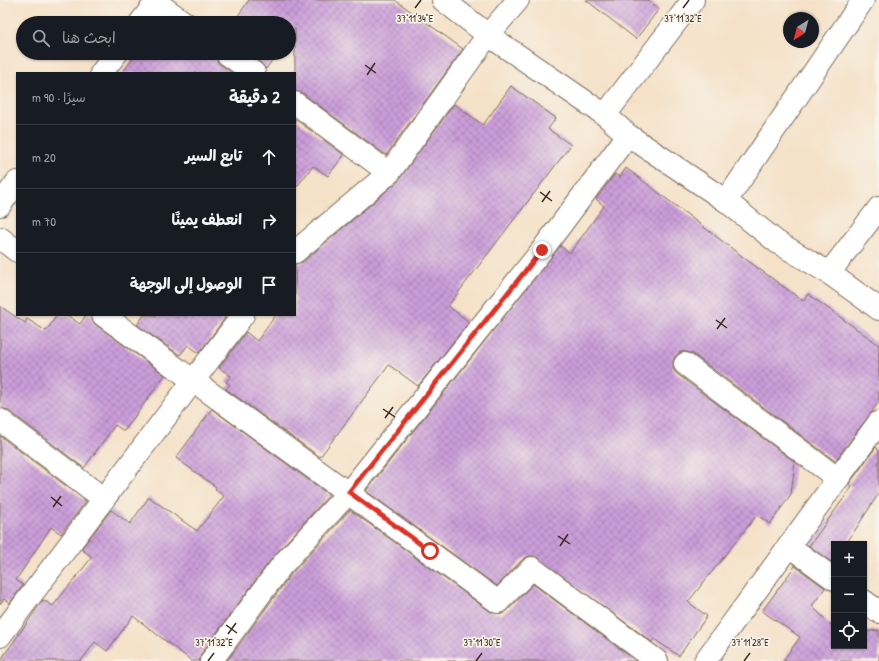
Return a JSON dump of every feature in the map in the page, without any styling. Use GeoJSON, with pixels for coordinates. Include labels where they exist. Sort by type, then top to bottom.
{"type":"FeatureCollection","features":[{"type":"Feature","properties":{"kind":"street"},"geometry":{"type":"LineString","coordinates":[[443,0],[488,35],[605,114],[628,134],[726,201],[777,242],[829,273],[879,308]]}},
{"type":"Feature","properties":{"kind":"street"},"geometry":{"type":"LineString","coordinates":[[296,251],[389,173],[488,35],[518,0]]}},
{"type":"Feature","properties":{"kind":"street"},"geometry":{"type":"LineString","coordinates":[[605,114],[693,0]]}},
{"type":"Feature","properties":{"kind":"street"},"geometry":{"type":"LineString","coordinates":[[726,201],[863,0]]}},
{"type":"Feature","properties":{"kind":"street"},"geometry":{"type":"LineString","coordinates":[[145,16],[157,1],[176,16]]}},
{"type":"Feature","properties":{"kind":"street"},"geometry":{"type":"LineString","coordinates":[[103,72],[112,60]]}},
{"type":"Feature","properties":{"kind":"street"},"geometry":{"type":"LineString","coordinates":[[236,60],[253,72]]}},
{"type":"Feature","properties":{"kind":"street"},"geometry":{"type":"LineString","coordinates":[[296,104],[389,173]]}},
{"type":"Feature","properties":{"kind":"street"},"geometry":{"type":"LineString","coordinates":[[211,661],[282,565],[349,492],[537,256],[628,134]]}},
{"type":"Feature","properties":{"kind":"street"},"geometry":{"type":"LineString","coordinates":[[0,204],[16,183]]}},
{"type":"Feature","properties":{"kind":"street"},"geometry":{"type":"LineString","coordinates":[[829,273],[879,208]]}},
{"type":"Feature","properties":{"kind":"street"},"geometry":{"type":"LineString","coordinates":[[0,238],[16,250]]}},
{"type":"Feature","properties":{"kind":"street"},"geometry":{"type":"LineString","coordinates":[[104,316],[349,492],[498,602],[532,568],[657,661]]}},
{"type":"Feature","properties":{"kind":"street"},"geometry":{"type":"LineString","coordinates":[[3,627],[104,499],[242,316]]}},
{"type":"Feature","properties":{"kind":"street"},"geometry":{"type":"LineString","coordinates":[[684,364],[838,479]]}},
{"type":"Feature","properties":{"kind":"street"},"geometry":{"type":"LineString","coordinates":[[0,420],[104,499]]}},
{"type":"Feature","properties":{"kind":"street"},"geometry":{"type":"LineString","coordinates":[[710,659],[838,479],[875,435]]}},
{"type":"Feature","properties":{"kind":"street"},"geometry":{"type":"LineString","coordinates":[[789,546],[831,577]]}},
{"type":"Feature","properties":{"kind":"street"},"geometry":{"type":"LineString","coordinates":[[867,603],[879,612]]}},
{"type":"Feature","properties":{"kind":"building"},"geometry":{"type":"Polygon","coordinates":[[[249,0],[395,0],[463,49],[386,155],[302,93],[296,91],[296,16],[238,16],[249,0]]]}},
{"type":"Feature","properties":{"kind":"building"},"geometry":{"type":"Polygon","coordinates":[[[586,0],[648,0],[659,9],[636,39],[586,0]]]}},
{"type":"Feature","properties":{"kind":"building"},"geometry":{"type":"Polygon","coordinates":[[[132,60],[217,60],[218,63],[231,72],[123,72],[132,60]]]}},
{"type":"Feature","properties":{"kind":"building"},"geometry":{"type":"Polygon","coordinates":[[[257,60],[272,60],[266,69],[257,60]]]}},
{"type":"Feature","properties":{"kind":"building"},"geometry":{"type":"Polygon","coordinates":[[[511,86],[556,118],[548,129],[571,145],[448,306],[469,322],[418,386],[389,365],[320,457],[226,389],[230,385],[226,382],[231,376],[219,368],[246,332],[257,341],[275,316],[296,316],[296,264],[303,262],[397,182],[454,104],[483,125],[511,86]]]}},
{"type":"Feature","properties":{"kind":"building"},"geometry":{"type":"Polygon","coordinates":[[[296,120],[344,155],[328,176],[313,166],[296,188],[296,120]]]}},
{"type":"Feature","properties":{"kind":"building"},"geometry":{"type":"Polygon","coordinates":[[[626,168],[803,301],[808,294],[879,345],[879,402],[835,461],[693,354],[680,352],[675,357],[673,369],[677,374],[795,462],[791,494],[770,524],[757,515],[688,602],[707,616],[679,656],[654,639],[652,642],[534,556],[529,556],[523,559],[497,586],[366,491],[560,246],[570,253],[604,206],[596,199],[615,174],[620,177],[626,168]]]}},
{"type":"Feature","properties":{"kind":"building"},"geometry":{"type":"Polygon","coordinates":[[[0,306],[25,323],[27,319],[46,331],[56,316],[68,316],[80,324],[85,316],[91,316],[96,325],[165,375],[124,431],[115,425],[84,468],[8,410],[0,408],[0,306]]]}},
{"type":"Feature","properties":{"kind":"building"},"geometry":{"type":"Polygon","coordinates":[[[143,316],[223,316],[225,318],[199,353],[188,345],[180,355],[137,325],[143,316]]]}},
{"type":"Feature","properties":{"kind":"building"},"geometry":{"type":"Polygon","coordinates":[[[212,409],[329,495],[272,558],[201,654],[199,661],[192,661],[133,616],[107,651],[95,642],[81,661],[0,661],[43,600],[53,606],[92,557],[81,549],[111,510],[130,524],[149,497],[197,531],[224,496],[215,489],[216,487],[176,458],[212,409]]]}},
{"type":"Feature","properties":{"kind":"building"},"geometry":{"type":"Polygon","coordinates":[[[0,436],[86,501],[61,534],[51,527],[16,580],[23,585],[10,603],[4,599],[0,604],[0,436]]]}},
{"type":"Feature","properties":{"kind":"building"},"geometry":{"type":"Polygon","coordinates":[[[876,447],[879,451],[879,493],[848,541],[831,541],[831,562],[809,546],[852,487],[849,484],[876,447]]]}},
{"type":"Feature","properties":{"kind":"building"},"geometry":{"type":"Polygon","coordinates":[[[350,510],[491,612],[502,614],[507,611],[533,584],[636,661],[227,661],[292,573],[350,510]]]}},
{"type":"Feature","properties":{"kind":"building"},"geometry":{"type":"Polygon","coordinates":[[[795,566],[825,588],[812,606],[831,625],[831,649],[867,649],[867,632],[879,630],[879,661],[783,661],[800,637],[762,611],[795,566]]]}},
{"type":"Feature","properties":{"kind":"route"},"geometry":{"type":"LineString","coordinates":[[430,551],[349,492],[542,250]]}}]}
